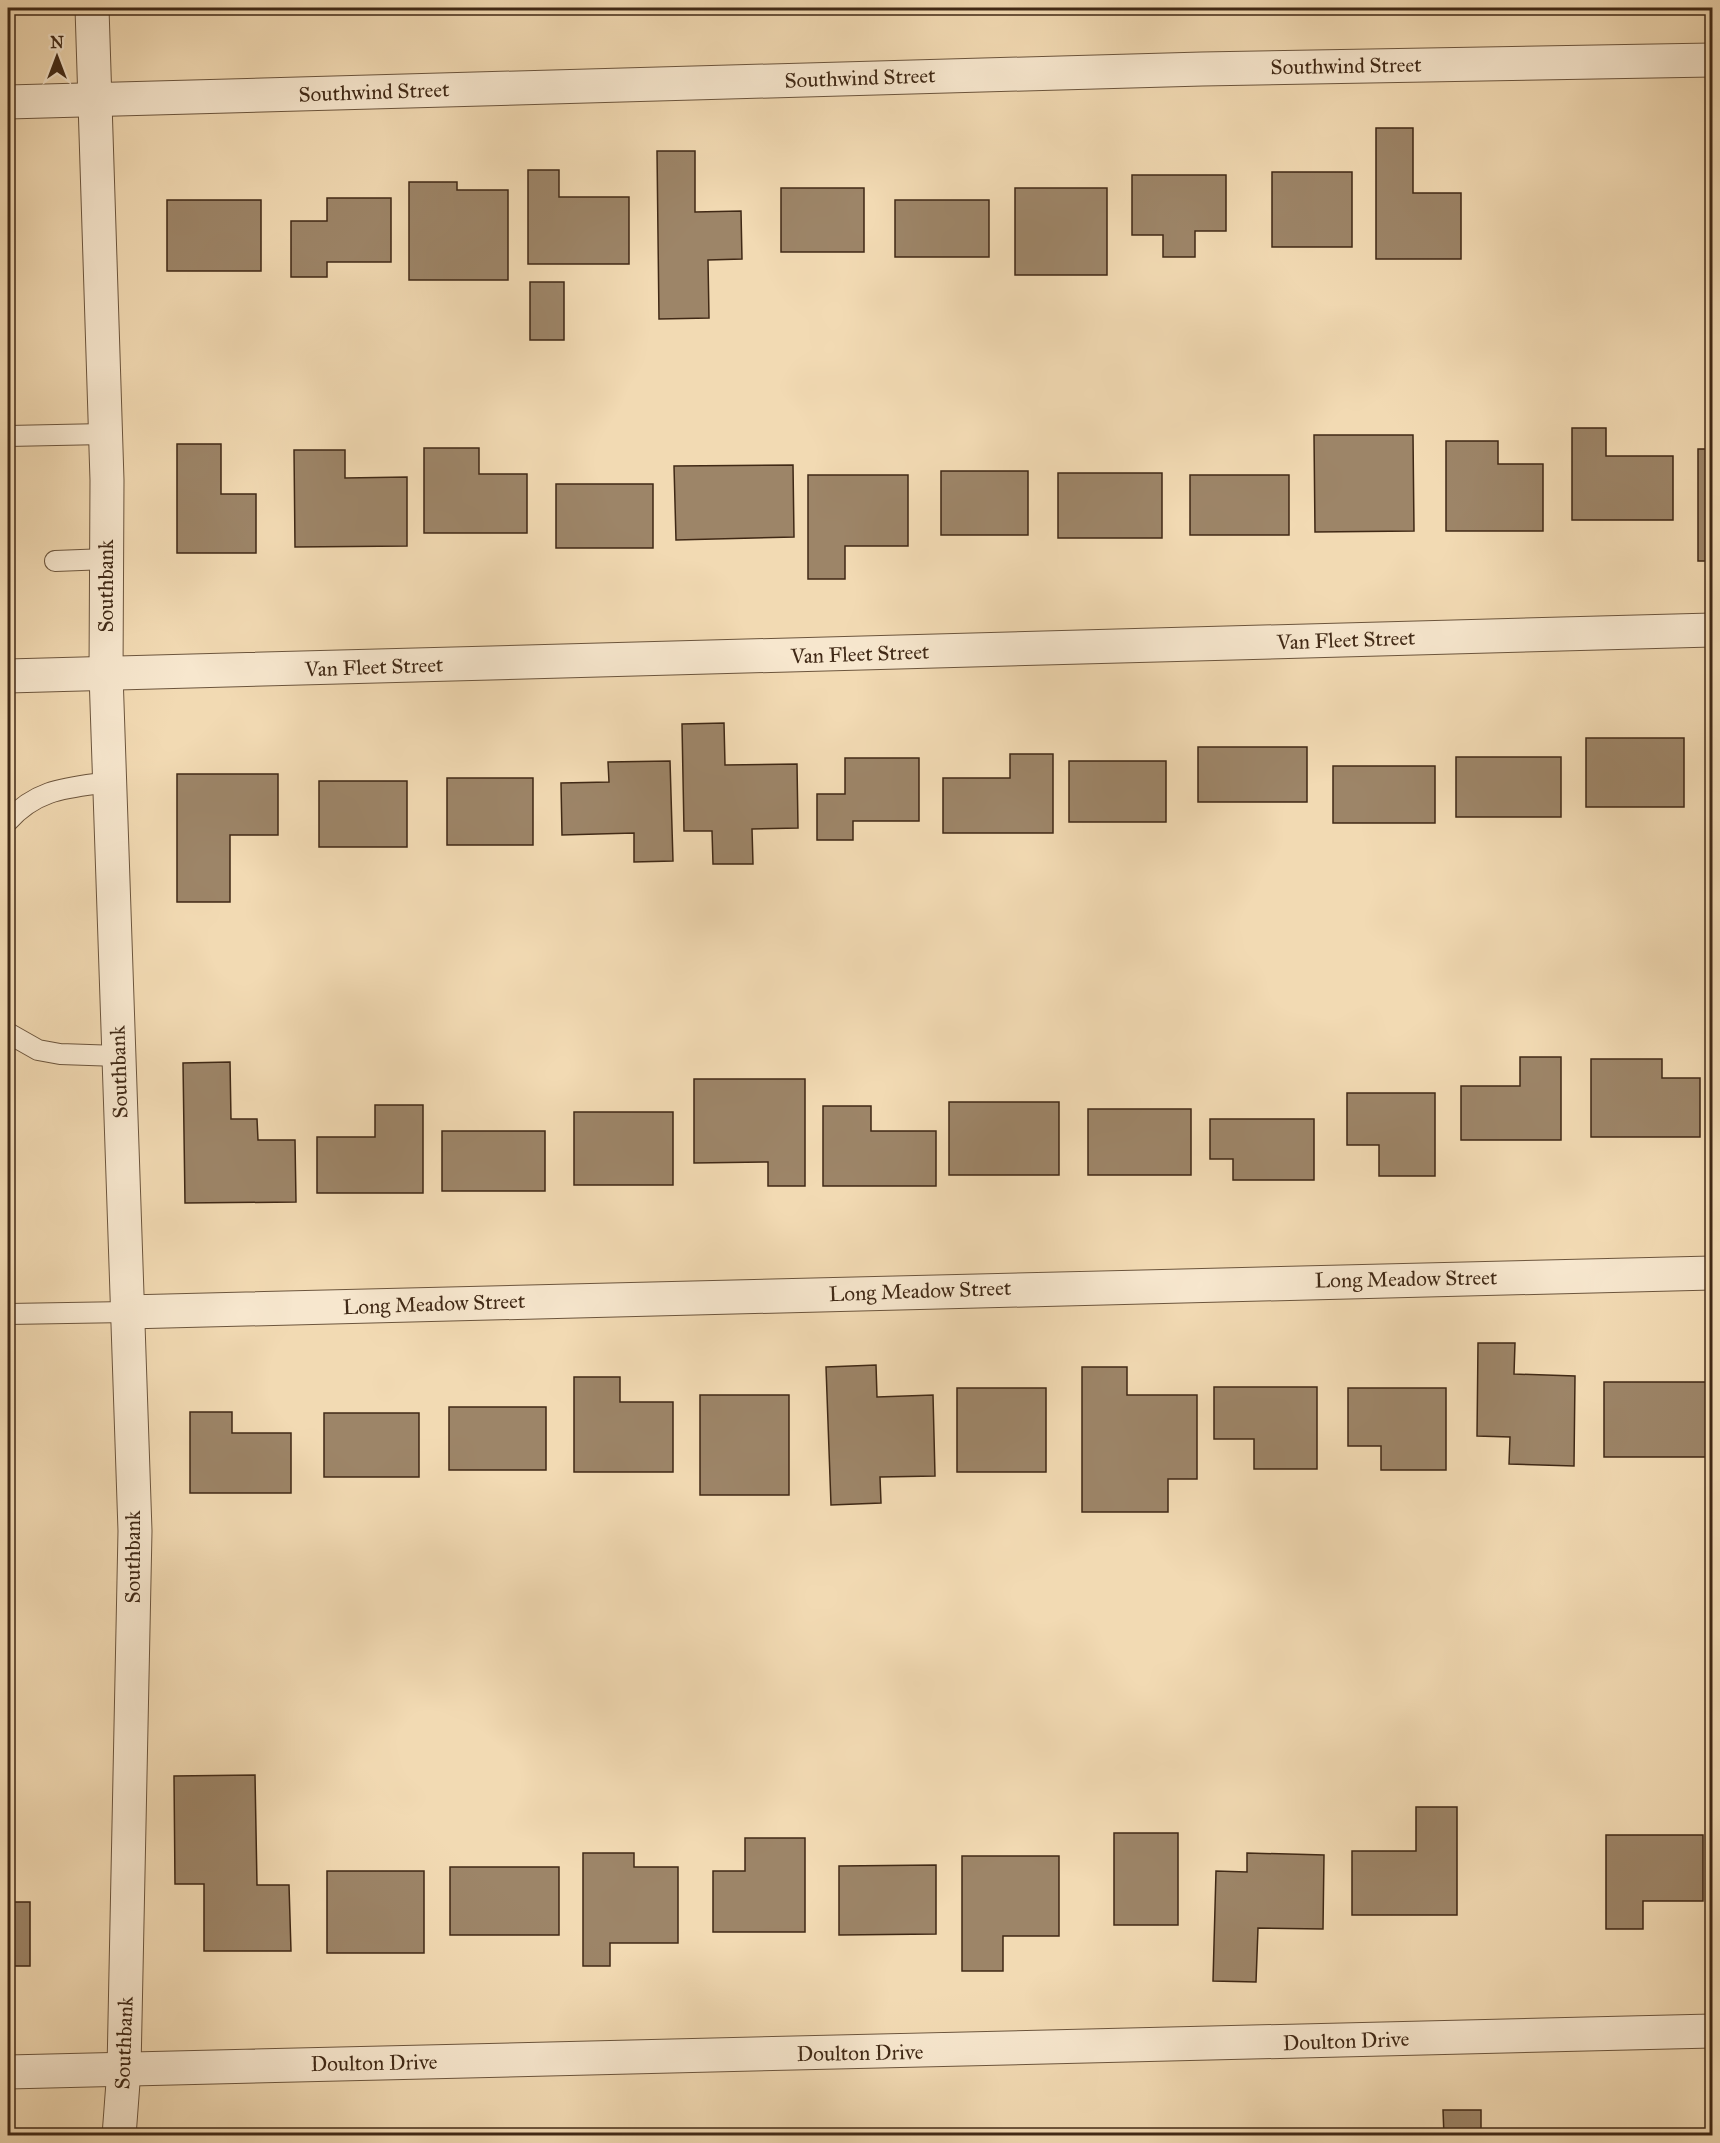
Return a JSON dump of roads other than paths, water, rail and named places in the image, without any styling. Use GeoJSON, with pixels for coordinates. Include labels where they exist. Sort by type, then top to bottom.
{"type":"FeatureCollection","features":[{"type":"Feature","properties":{"kind":"street","name":"Southbank"},"geometry":{"type":"LineString","coordinates":[[92,8],[105,434],[106,674],[135,1531],[124,2069],[119,2136]]}},
{"type":"Feature","properties":{"kind":"street","name":"Southwind Street"},"geometry":{"type":"LineString","coordinates":[[8,102],[1202,69],[1713,60]]}},
{"type":"Feature","properties":{"kind":"street","name":"Van Fleet Street"},"geometry":{"type":"LineString","coordinates":[[8,676],[1713,630]]}},
{"type":"Feature","properties":{"kind":"street","name":"Long Meadow Street"},"geometry":{"type":"LineString","coordinates":[[127,1312],[1713,1272]]}},
{"type":"Feature","properties":{"kind":"street","name":"Doulton Drive"},"geometry":{"type":"LineString","coordinates":[[8,2072],[1713,2031]]}},
{"type":"Feature","properties":{"kind":"lane"},"geometry":{"type":"LineString","coordinates":[[8,436],[105,434]]}},
{"type":"Feature","properties":{"kind":"lane"},"geometry":{"type":"LineString","coordinates":[[55,561],[107,559]]}},
{"type":"Feature","properties":{"kind":"lane"},"geometry":{"type":"LineString","coordinates":[[8,821],[19,808],[48,792],[110,782]]}},
{"type":"Feature","properties":{"kind":"lane"},"geometry":{"type":"LineString","coordinates":[[8,1033],[38,1050],[60,1054],[118,1056]]}},
{"type":"Feature","properties":{"kind":"lane"},"geometry":{"type":"LineString","coordinates":[[8,1314],[127,1312]]}}]}
